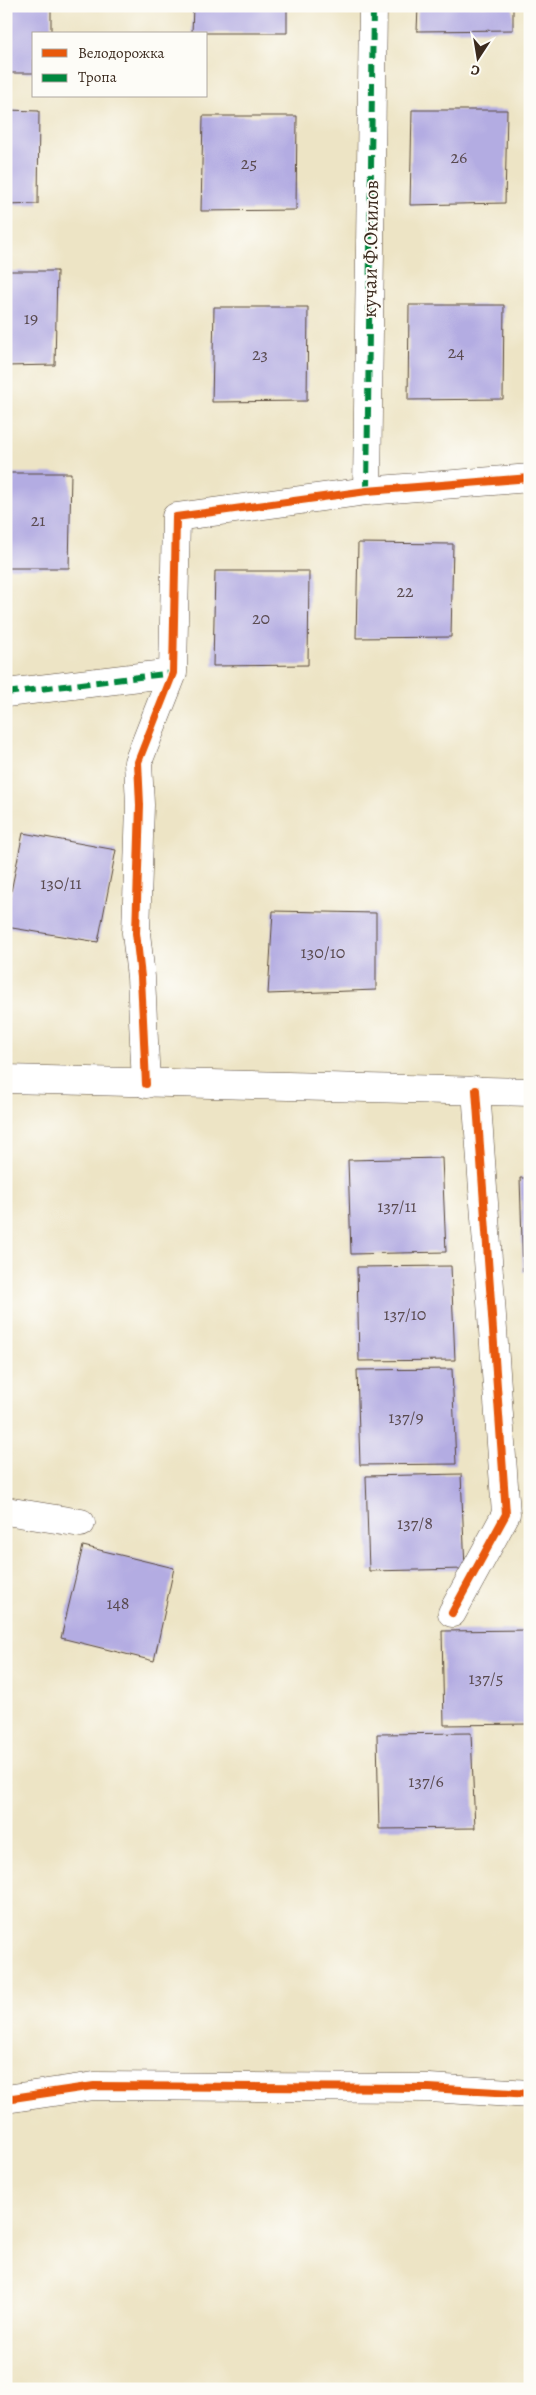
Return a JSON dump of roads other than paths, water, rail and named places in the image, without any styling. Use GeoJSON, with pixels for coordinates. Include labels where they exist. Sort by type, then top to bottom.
{"type":"FeatureCollection","features":[{"type":"Feature","properties":{"kind":"street","name":"кучаи Ф.Окилов"},"geometry":{"type":"LineString","coordinates":[[368,491],[373,6]]}},
{"type":"Feature","properties":{"kind":"street"},"geometry":{"type":"LineString","coordinates":[[146,1084],[141,977],[136,933],[140,805],[138,762],[173,673],[176,517],[368,491],[530,478]]}},
{"type":"Feature","properties":{"kind":"street"},"geometry":{"type":"LineString","coordinates":[[6,693],[173,673]]}},
{"type":"Feature","properties":{"kind":"street"},"geometry":{"type":"LineString","coordinates":[[6,1079],[146,1084],[530,1092]]}},
{"type":"Feature","properties":{"kind":"street"},"geometry":{"type":"LineString","coordinates":[[452,1613],[506,1514],[476,1090]]}},
{"type":"Feature","properties":{"kind":"street"},"geometry":{"type":"LineString","coordinates":[[6,1511],[82,1523]]}},
{"type":"Feature","properties":{"kind":"street"},"geometry":{"type":"LineString","coordinates":[[6,2099],[94,2086],[429,2088],[530,2094]]}}]}
